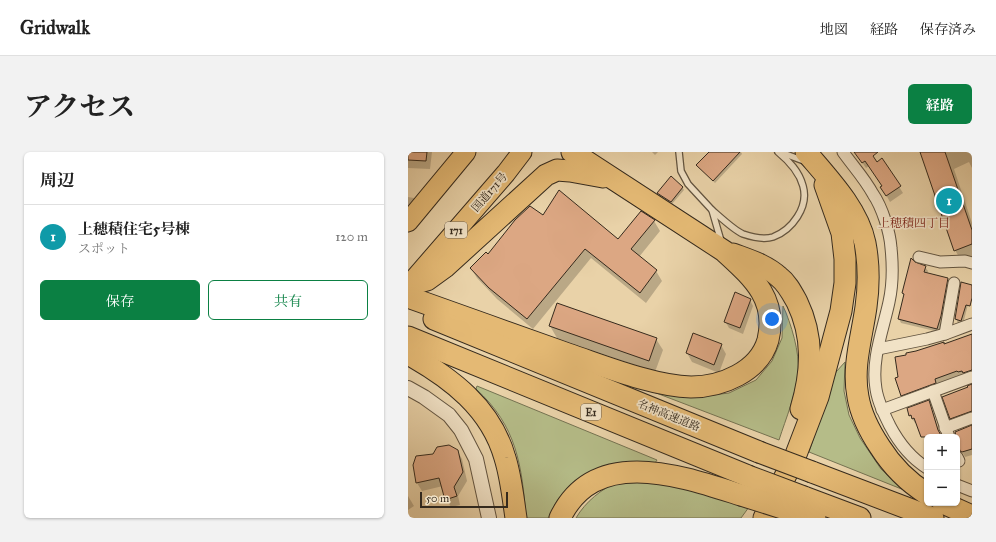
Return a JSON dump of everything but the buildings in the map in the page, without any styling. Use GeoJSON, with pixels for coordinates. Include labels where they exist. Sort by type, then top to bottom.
{"type":"FeatureCollection","features":[{"type":"Feature","properties":{"kind":"highway"},"geometry":{"type":"LineString","coordinates":[[408,222],[466,152]]}},
{"type":"Feature","properties":{"kind":"highway","name":"国道171号"},"geometry":{"type":"LineString","coordinates":[[408,288],[426,264],[506,174],[522,152]]}},
{"type":"Feature","properties":{"kind":"highway"},"geometry":{"type":"LineString","coordinates":[[506,174],[528,152]]}},
{"type":"Feature","properties":{"kind":"highway"},"geometry":{"type":"LineString","coordinates":[[408,288],[457,322],[635,376],[668,384],[691,387],[711,386],[731,379],[746,370],[759,358],[767,341],[770,326],[770,312],[766,298],[758,284],[724,251],[572,152]]}},
{"type":"Feature","properties":{"kind":"highway"},"geometry":{"type":"LineString","coordinates":[[812,159],[849,206],[859,223],[865,242],[868,265],[868,287],[858,351],[856,376],[858,397],[864,416],[873,436],[885,455],[900,472],[924,492]]}},
{"type":"Feature","properties":{"kind":"highway"},"geometry":{"type":"LineString","coordinates":[[764,518],[794,457],[818,397],[842,311],[845,283],[845,259],[842,233],[834,208],[812,159]]}},
{"type":"Feature","properties":{"kind":"highway"},"geometry":{"type":"LineString","coordinates":[[408,288],[427,280],[445,267],[546,175],[557,170],[570,170],[612,178]]}},
{"type":"Feature","properties":{"kind":"highway"},"geometry":{"type":"LineString","coordinates":[[724,251],[766,267],[780,277],[791,291],[799,307],[806,325],[809,344],[810,364],[807,384],[792,434],[750,518]]}},
{"type":"Feature","properties":{"kind":"highway","name":"名神高速道路"},"geometry":{"type":"LineString","coordinates":[[408,307],[457,322],[758,452],[933,518]]}},
{"type":"Feature","properties":{"kind":"highway","name":"E1"},"geometry":{"type":"LineString","coordinates":[[408,337],[422,355],[744,485],[799,504],[860,518]]}},
{"type":"Feature","properties":{"kind":"highway"},"geometry":{"type":"LineString","coordinates":[[422,355],[464,392],[490,423],[499,439],[505,458],[516,518]]}},
{"type":"Feature","properties":{"kind":"highway"},"geometry":{"type":"LineString","coordinates":[[560,518],[566,505],[578,492],[591,483],[606,476],[625,472],[642,471],[744,485]]}},
{"type":"Feature","properties":{"kind":"highway"},"geometry":{"type":"LineString","coordinates":[[799,504],[815,518]]}},
{"type":"Feature","properties":{"kind":"highway"},"geometry":{"type":"LineString","coordinates":[[950,506],[972,516]]}},
{"type":"Feature","properties":{"kind":"street"},"geometry":{"type":"LineString","coordinates":[[843,152],[874,194],[884,220],[891,246],[893,274],[889,302],[875,368],[876,388],[882,410],[896,438],[916,461],[924,466]]}},
{"type":"Feature","properties":{"kind":"street"},"geometry":{"type":"LineString","coordinates":[[919,257],[940,262],[965,261],[972,263]]}},
{"type":"Feature","properties":{"kind":"street"},"geometry":{"type":"LineString","coordinates":[[945,334],[954,283]]}},
{"type":"Feature","properties":{"kind":"street"},"geometry":{"type":"LineString","coordinates":[[878,349],[945,334],[972,324]]}},
{"type":"Feature","properties":{"kind":"street"},"geometry":{"type":"LineString","coordinates":[[882,410],[972,377]]}},
{"type":"Feature","properties":{"kind":"street"},"geometry":{"type":"LineString","coordinates":[[408,388],[424,396],[449,415],[461,430],[476,459],[489,518]]}},
{"type":"Feature","properties":{"kind":"street"},"geometry":{"type":"LineString","coordinates":[[932,392],[947,432],[972,418]]}},
{"type":"Feature","properties":{"kind":"street"},"geometry":{"type":"LineString","coordinates":[[960,486],[972,491]]}},
{"type":"Feature","properties":{"kind":"lane"},"geometry":{"type":"LineString","coordinates":[[679,152],[681,171],[688,184],[712,210],[741,234],[757,238],[772,237],[786,230],[796,219],[803,205],[804,187],[798,172],[779,152]]}},
{"type":"Feature","properties":{"kind":"lane"},"geometry":{"type":"LineString","coordinates":[[779,152],[812,159]]}},
{"type":"Feature","properties":{"kind":"lane"},"geometry":{"type":"LineString","coordinates":[[712,210],[724,251]]}},
{"type":"Feature","properties":{"kind":"green space"},"geometry":{"type":"Polygon","coordinates":[[[783,306],[794,338],[798,356],[798,372],[795,389],[779,440],[651,391],[705,396],[729,393],[756,380],[772,361],[782,338],[783,306]]]}},
{"type":"Feature","properties":{"kind":"green space"},"geometry":{"type":"Polygon","coordinates":[[[845,362],[844,391],[849,415],[860,438],[881,469],[904,490],[809,452],[836,372],[845,362]]]}},
{"type":"Feature","properties":{"kind":"green space"},"geometry":{"type":"Polygon","coordinates":[[[477,386],[657,460],[655,463],[604,468],[576,480],[558,499],[548,518],[526,518],[522,481],[515,448],[501,417],[476,389],[477,386]]]}},
{"type":"Feature","properties":{"kind":"green space"},"geometry":{"type":"Polygon","coordinates":[[[618,481],[664,482],[749,507],[741,518],[576,518],[584,506],[594,496],[618,481]]]}},
{"type":"Feature","properties":{"kind":"place","name":"上穂積住宅5号棟"},"geometry":{"type":"Point","coordinates":[949,201]}},
{"type":"Feature","properties":{"kind":"district","name":"上穂積四丁目"},"geometry":{"type":"Point","coordinates":[914,223]}}]}
